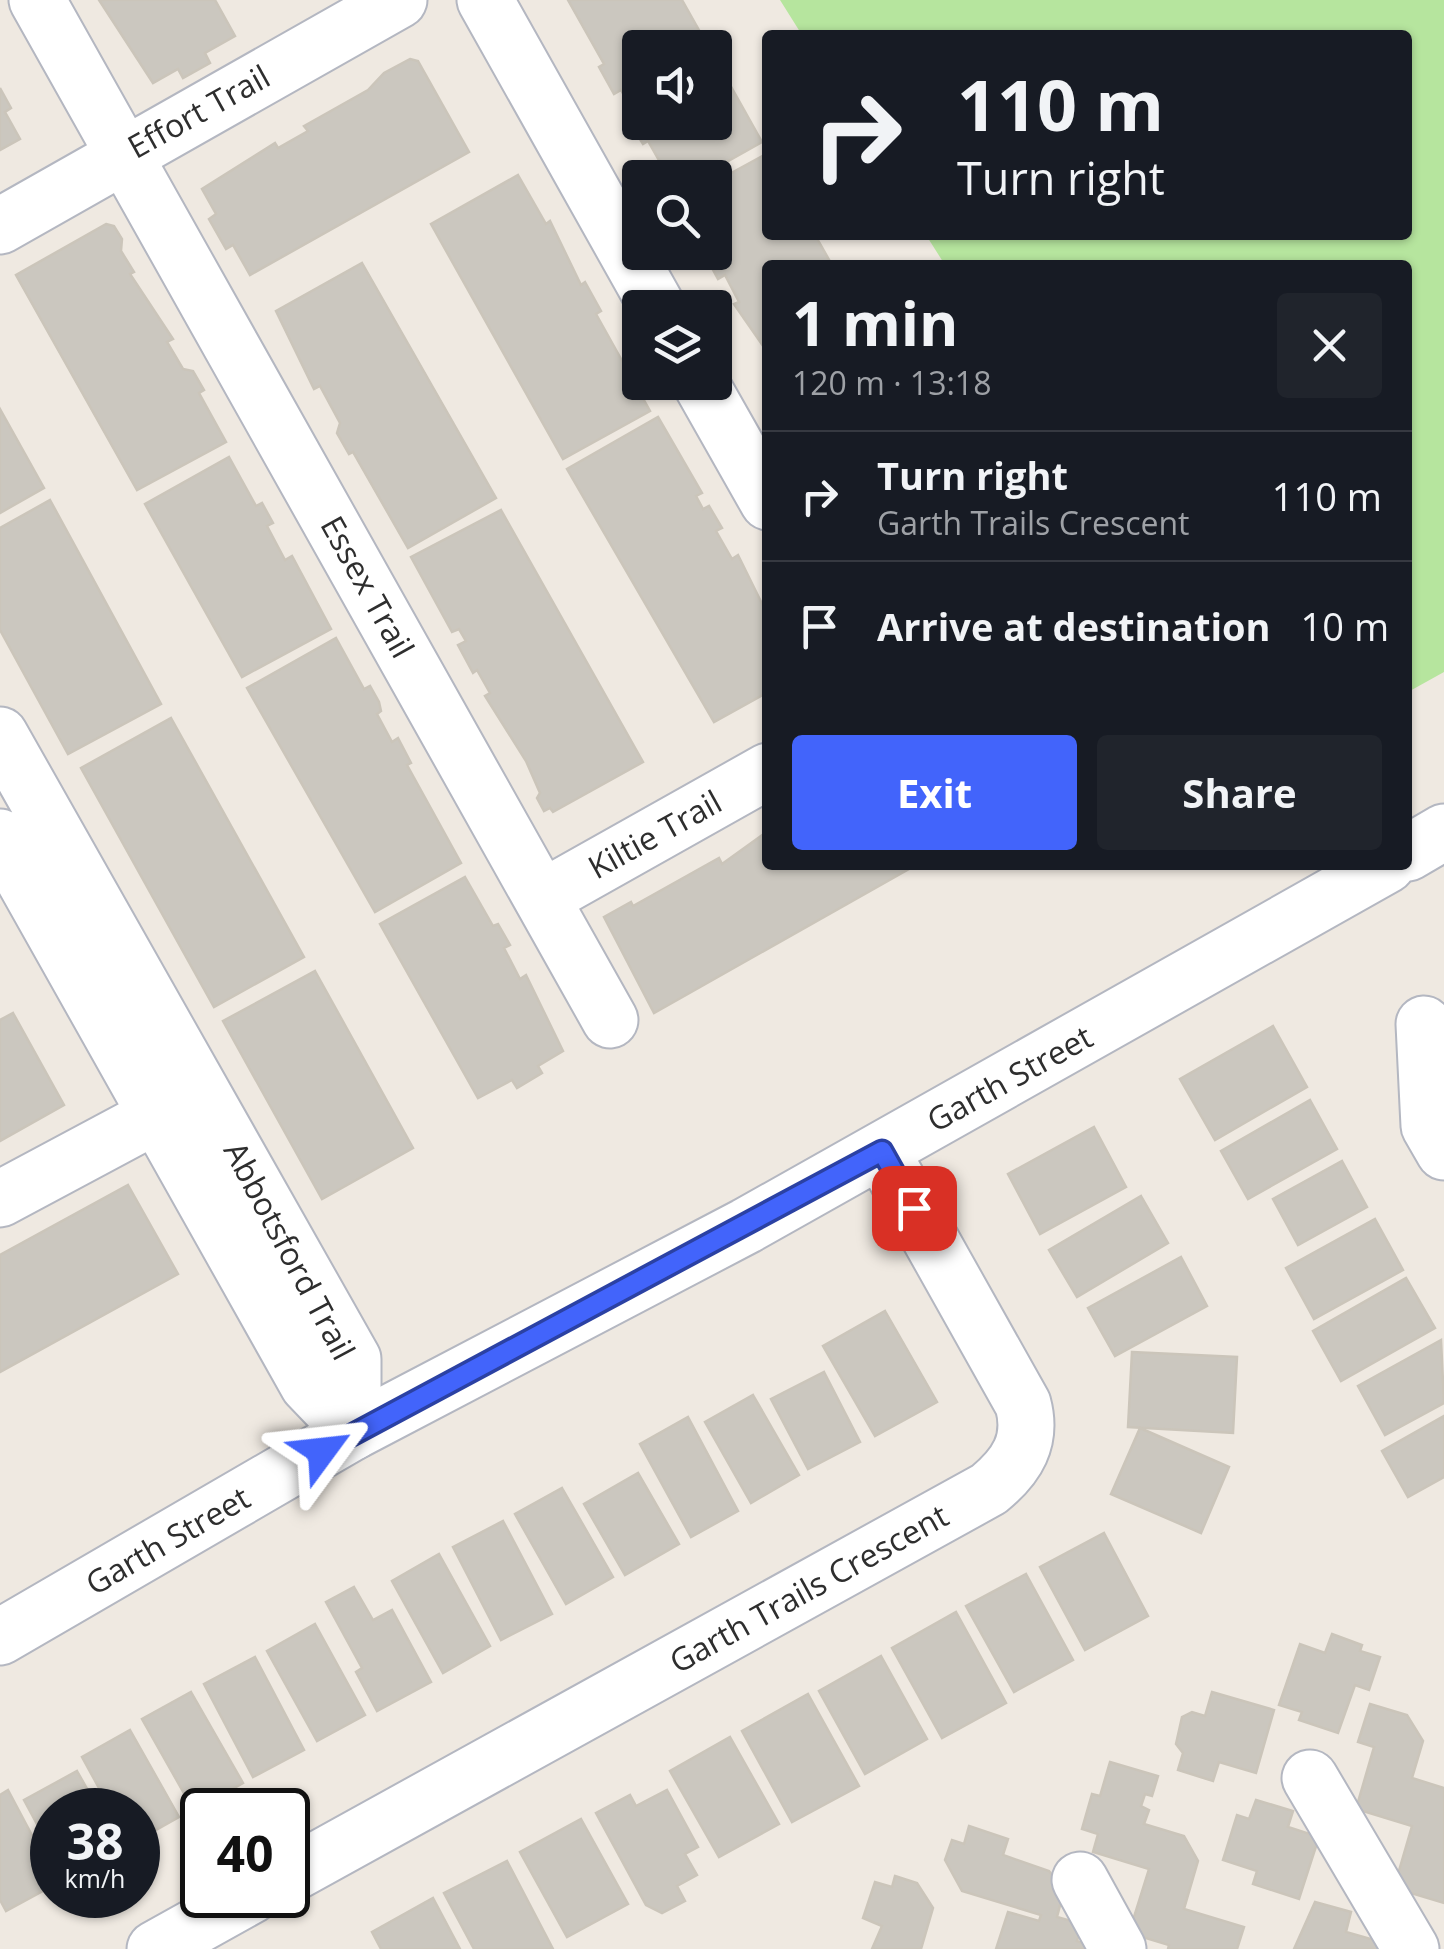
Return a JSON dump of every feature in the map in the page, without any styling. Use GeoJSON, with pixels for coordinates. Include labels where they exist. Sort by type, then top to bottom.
{"type":"FeatureCollection","features":[{"type":"Feature","properties":{"kind":"street","name":"Essex Trail"},"geometry":{"type":"LineString","coordinates":[[37,0],[610,1020]]}},
{"type":"Feature","properties":{"kind":"street","name":"Effort Trail"},"geometry":{"type":"LineString","coordinates":[[0,226],[399,0]]}},
{"type":"Feature","properties":{"kind":"street"},"geometry":{"type":"LineString","coordinates":[[485,0],[648,290]]}},
{"type":"Feature","properties":{"kind":"street"},"geometry":{"type":"LineString","coordinates":[[710,400],[762,491]]}},
{"type":"Feature","properties":{"kind":"street","name":"Abbotsford Trail"},"geometry":{"type":"LineString","coordinates":[[7,765],[179,1103],[308,1386],[354,1432]]}},
{"type":"Feature","properties":{"kind":"street","name":"Kiltie Trail"},"geometry":{"type":"LineString","coordinates":[[542,898],[762,774]]}},
{"type":"Feature","properties":{"kind":"street"},"geometry":{"type":"LineString","coordinates":[[1412,851],[1444,832]]}},
{"type":"Feature","properties":{"kind":"street","name":"Abbotsford Trail"},"geometry":{"type":"LineString","coordinates":[[0,837],[179,1103]]}},
{"type":"Feature","properties":{"kind":"street","name":"Garth Street"},"geometry":{"type":"LineString","coordinates":[[0,1637],[354,1432],[882,1151],[1378,870]]}},
{"type":"Feature","properties":{"kind":"street"},"geometry":{"type":"LineString","coordinates":[[1424,1024],[1429,1126],[1444,1152]]}},
{"type":"Feature","properties":{"kind":"street"},"geometry":{"type":"LineString","coordinates":[[0,1199],[179,1103]]}},
{"type":"Feature","properties":{"kind":"street","name":"Garth Trails Crescent"},"geometry":{"type":"LineString","coordinates":[[310,1864],[989,1489],[1010,1472],[1027,1435],[1022,1404],[882,1151]]}},
{"type":"Feature","properties":{"kind":"street"},"geometry":{"type":"LineString","coordinates":[[1310,1778],[1411,1949]]}},
{"type":"Feature","properties":{"kind":"street"},"geometry":{"type":"LineString","coordinates":[[1080,1880],[1118,1949]]}},
{"type":"Feature","properties":{"kind":"street"},"geometry":{"type":"LineString","coordinates":[[154,1949],[210,1918]]}},
{"type":"Feature","properties":{"kind":"green space"},"geometry":{"type":"Polygon","coordinates":[[[780,0],[1444,0],[1444,672],[1412,690],[1412,260],[942,260],[929,240],[1412,240],[1412,30],[799,30],[780,0]]]}},
{"type":"Feature","properties":{"kind":"building"},"geometry":{"type":"Polygon","coordinates":[[[99,0],[215,0],[235,36],[205,53],[210,63],[183,78],[178,69],[153,83],[99,0]]]}},
{"type":"Feature","properties":{"kind":"building"},"geometry":{"type":"Polygon","coordinates":[[[568,0],[682,0],[699,30],[622,30],[622,92],[614,94],[599,67],[604,64],[568,0]]]}},
{"type":"Feature","properties":{"kind":"building"},"geometry":{"type":"Polygon","coordinates":[[[410,59],[418,61],[469,152],[250,275],[233,245],[226,249],[209,219],[216,214],[202,189],[275,143],[278,148],[308,131],[304,126],[368,90],[384,73],[410,59]]]}},
{"type":"Feature","properties":{"kind":"building"},"geometry":{"type":"Polygon","coordinates":[[[0,88],[11,108],[5,112],[20,139],[0,150],[0,88]]]}},
{"type":"Feature","properties":{"kind":"building"},"geometry":{"type":"Polygon","coordinates":[[[732,88],[762,142],[730,160],[659,160],[648,141],[643,144],[641,140],[732,140],[732,88]]]}},
{"type":"Feature","properties":{"kind":"building"},"geometry":{"type":"Polygon","coordinates":[[[762,156],[762,240],[818,240],[829,260],[762,260],[762,344],[734,304],[739,302],[725,275],[718,279],[713,270],[732,270],[732,173],[762,156]]]}},
{"type":"Feature","properties":{"kind":"building"},"geometry":{"type":"Polygon","coordinates":[[[518,175],[546,224],[550,221],[581,285],[585,282],[601,311],[596,314],[622,361],[622,400],[644,400],[650,411],[563,459],[431,224],[518,175]]]}},
{"type":"Feature","properties":{"kind":"building"},"geometry":{"type":"Polygon","coordinates":[[[106,224],[114,226],[122,239],[121,251],[134,272],[130,274],[173,339],[167,342],[183,369],[193,371],[204,390],[199,393],[226,442],[137,490],[16,275],[106,224]]]}},
{"type":"Feature","properties":{"kind":"building"},"geometry":{"type":"Polygon","coordinates":[[[362,263],[496,498],[408,548],[353,452],[349,454],[337,433],[340,423],[320,386],[314,389],[276,311],[362,263]]]}},
{"type":"Feature","properties":{"kind":"building"},"geometry":{"type":"Polygon","coordinates":[[[0,409],[44,488],[0,513],[0,409]]]}},
{"type":"Feature","properties":{"kind":"building"},"geometry":{"type":"Polygon","coordinates":[[[658,417],[702,493],[696,496],[703,509],[709,506],[722,528],[716,531],[732,559],[738,555],[762,604],[762,695],[714,722],[567,469],[658,417]]]}},
{"type":"Feature","properties":{"kind":"building"},"geometry":{"type":"Polygon","coordinates":[[[229,457],[256,506],[262,503],[273,523],[267,526],[285,560],[292,556],[331,629],[242,677],[145,504],[229,457]]]}},
{"type":"Feature","properties":{"kind":"building"},"geometry":{"type":"Polygon","coordinates":[[[50,500],[161,704],[68,754],[0,630],[0,528],[50,500]]]}},
{"type":"Feature","properties":{"kind":"building"},"geometry":{"type":"Polygon","coordinates":[[[501,510],[643,762],[553,812],[550,808],[544,811],[526,761],[485,696],[490,693],[477,670],[473,673],[458,645],[466,641],[459,629],[452,632],[411,557],[501,510]]]}},
{"type":"Feature","properties":{"kind":"building"},"geometry":{"type":"Polygon","coordinates":[[[336,638],[364,689],[370,686],[379,702],[381,711],[377,714],[392,742],[398,738],[411,763],[407,765],[461,863],[375,912],[247,688],[336,638]]]}},
{"type":"Feature","properties":{"kind":"building"},"geometry":{"type":"Polygon","coordinates":[[[171,718],[304,957],[214,1007],[81,768],[171,718]]]}},
{"type":"Feature","properties":{"kind":"building"},"geometry":{"type":"Polygon","coordinates":[[[762,835],[762,870],[907,870],[654,1013],[604,917],[631,902],[633,906],[719,858],[722,864],[762,835]]]}},
{"type":"Feature","properties":{"kind":"building"},"geometry":{"type":"Polygon","coordinates":[[[465,877],[493,926],[498,924],[510,945],[504,948],[520,979],[526,975],[563,1051],[538,1066],[542,1073],[517,1088],[512,1080],[478,1098],[380,924],[465,877]]]}},
{"type":"Feature","properties":{"kind":"building"},"geometry":{"type":"Polygon","coordinates":[[[315,971],[413,1148],[322,1199],[223,1021],[315,971]]]}},
{"type":"Feature","properties":{"kind":"building"},"geometry":{"type":"Polygon","coordinates":[[[13,1013],[64,1105],[0,1141],[0,1020],[13,1013]]]}},
{"type":"Feature","properties":{"kind":"building"},"geometry":{"type":"Polygon","coordinates":[[[1273,1026],[1307,1087],[1215,1140],[1180,1079],[1273,1026]]]}},
{"type":"Feature","properties":{"kind":"building"},"geometry":{"type":"Polygon","coordinates":[[[1310,1100],[1337,1149],[1248,1199],[1221,1151],[1310,1100]]]}},
{"type":"Feature","properties":{"kind":"building"},"geometry":{"type":"Polygon","coordinates":[[[1094,1127],[1126,1187],[1040,1234],[1008,1174],[1094,1127]]]}},
{"type":"Feature","properties":{"kind":"building"},"geometry":{"type":"Polygon","coordinates":[[[1342,1161],[1367,1207],[1298,1245],[1273,1199],[1342,1161]]]}},
{"type":"Feature","properties":{"kind":"building"},"geometry":{"type":"Polygon","coordinates":[[[128,1185],[178,1274],[0,1372],[0,1255],[128,1185]]]}},
{"type":"Feature","properties":{"kind":"building"},"geometry":{"type":"Polygon","coordinates":[[[1141,1196],[1168,1243],[1077,1297],[1049,1250],[1141,1196]]]}},
{"type":"Feature","properties":{"kind":"building"},"geometry":{"type":"Polygon","coordinates":[[[1375,1219],[1403,1270],[1314,1319],[1286,1268],[1375,1219]]]}},
{"type":"Feature","properties":{"kind":"building"},"geometry":{"type":"Polygon","coordinates":[[[1181,1257],[1207,1306],[1115,1356],[1088,1308],[1181,1257]]]}},
{"type":"Feature","properties":{"kind":"building"},"geometry":{"type":"Polygon","coordinates":[[[1406,1278],[1435,1328],[1341,1381],[1313,1331],[1406,1278]]]}},
{"type":"Feature","properties":{"kind":"building"},"geometry":{"type":"Polygon","coordinates":[[[885,1311],[937,1402],[875,1436],[823,1346],[885,1311]]]}},
{"type":"Feature","properties":{"kind":"building"},"geometry":{"type":"Polygon","coordinates":[[[1441,1340],[1444,1403],[1385,1435],[1358,1386],[1441,1340]]]}},
{"type":"Feature","properties":{"kind":"building"},"geometry":{"type":"Polygon","coordinates":[[[1132,1352],[1237,1357],[1233,1433],[1128,1427],[1132,1352]]]}},
{"type":"Feature","properties":{"kind":"building"},"geometry":{"type":"Polygon","coordinates":[[[824,1372],[860,1442],[808,1469],[771,1399],[824,1372]]]}},
{"type":"Feature","properties":{"kind":"building"},"geometry":{"type":"Polygon","coordinates":[[[753,1395],[799,1475],[751,1503],[705,1422],[753,1395]]]}},
{"type":"Feature","properties":{"kind":"building"},"geometry":{"type":"Polygon","coordinates":[[[1444,1416],[1444,1477],[1408,1497],[1382,1451],[1444,1416]]]}},
{"type":"Feature","properties":{"kind":"building"},"geometry":{"type":"Polygon","coordinates":[[[688,1417],[738,1511],[691,1537],[640,1444],[688,1417]]]}},
{"type":"Feature","properties":{"kind":"building"},"geometry":{"type":"Polygon","coordinates":[[[1140,1428],[1229,1467],[1201,1533],[1111,1494],[1140,1428]]]}},
{"type":"Feature","properties":{"kind":"building"},"geometry":{"type":"Polygon","coordinates":[[[638,1473],[679,1544],[625,1575],[584,1504],[638,1473]]]}},
{"type":"Feature","properties":{"kind":"building"},"geometry":{"type":"Polygon","coordinates":[[[562,1488],[613,1577],[566,1604],[515,1514],[562,1488]]]}},
{"type":"Feature","properties":{"kind":"building"},"geometry":{"type":"Polygon","coordinates":[[[503,1521],[552,1614],[501,1640],[453,1547],[503,1521]]]}},
{"type":"Feature","properties":{"kind":"building"},"geometry":{"type":"Polygon","coordinates":[[[1104,1533],[1148,1616],[1085,1650],[1040,1567],[1104,1533]]]}},
{"type":"Feature","properties":{"kind":"building"},"geometry":{"type":"Polygon","coordinates":[[[439,1554],[490,1646],[443,1673],[392,1581],[439,1554]]]}},
{"type":"Feature","properties":{"kind":"building"},"geometry":{"type":"Polygon","coordinates":[[[1026,1574],[1073,1660],[1014,1692],[966,1606],[1026,1574]]]}},
{"type":"Feature","properties":{"kind":"building"},"geometry":{"type":"Polygon","coordinates":[[[354,1587],[373,1620],[392,1610],[431,1682],[377,1711],[356,1672],[362,1668],[326,1602],[354,1587]]]}},
{"type":"Feature","properties":{"kind":"building"},"geometry":{"type":"Polygon","coordinates":[[[956,1612],[1006,1703],[942,1738],[892,1648],[956,1612]]]}},
{"type":"Feature","properties":{"kind":"building"},"geometry":{"type":"Polygon","coordinates":[[[315,1624],[365,1715],[317,1741],[267,1651],[315,1624]]]}},
{"type":"Feature","properties":{"kind":"building"},"geometry":{"type":"Polygon","coordinates":[[[1332,1634],[1362,1645],[1360,1651],[1380,1657],[1369,1690],[1355,1685],[1338,1733],[1299,1720],[1302,1712],[1279,1705],[1300,1644],[1325,1653],[1332,1634]]]}},
{"type":"Feature","properties":{"kind":"building"},"geometry":{"type":"Polygon","coordinates":[[[881,1656],[927,1739],[865,1774],[819,1691],[881,1656]]]}},
{"type":"Feature","properties":{"kind":"building"},"geometry":{"type":"Polygon","coordinates":[[[255,1657],[304,1750],[253,1777],[204,1684],[255,1657]]]}},
{"type":"Feature","properties":{"kind":"building"},"geometry":{"type":"Polygon","coordinates":[[[191,1692],[243,1783],[234,1788],[181,1788],[142,1719],[191,1692]]]}},
{"type":"Feature","properties":{"kind":"building"},"geometry":{"type":"Polygon","coordinates":[[[1212,1692],[1274,1710],[1256,1773],[1219,1762],[1213,1781],[1178,1770],[1183,1753],[1176,1744],[1182,1717],[1192,1712],[1205,1716],[1212,1692]]]}},
{"type":"Feature","properties":{"kind":"building"},"geometry":{"type":"Polygon","coordinates":[[[808,1694],[859,1786],[792,1822],[742,1731],[808,1694]]]}},
{"type":"Feature","properties":{"kind":"building"},"geometry":{"type":"Polygon","coordinates":[[[1370,1704],[1407,1715],[1423,1741],[1412,1778],[1444,1788],[1444,1903],[1394,1888],[1412,1826],[1356,1809],[1374,1747],[1358,1742],[1370,1704]]]}},
{"type":"Feature","properties":{"kind":"building"},"geometry":{"type":"Polygon","coordinates":[[[130,1730],[179,1817],[160,1828],[160,1788],[99,1788],[82,1757],[130,1730]]]}},
{"type":"Feature","properties":{"kind":"building"},"geometry":{"type":"Polygon","coordinates":[[[730,1737],[779,1824],[719,1857],[670,1771],[730,1737]]]}},
{"type":"Feature","properties":{"kind":"building"},"geometry":{"type":"Polygon","coordinates":[[[1110,1762],[1158,1776],[1152,1796],[1145,1794],[1141,1806],[1149,1810],[1144,1824],[1184,1836],[1198,1861],[1184,1909],[1244,1927],[1237,1949],[1168,1949],[1169,1945],[1129,1933],[1149,1869],[1093,1852],[1098,1834],[1082,1829],[1092,1794],[1100,1796],[1110,1762]]]}},
{"type":"Feature","properties":{"kind":"building"},"geometry":{"type":"Polygon","coordinates":[[[77,1771],[87,1788],[46,1788],[77,1771]]]}},
{"type":"Feature","properties":{"kind":"building"},"geometry":{"type":"Polygon","coordinates":[[[8,1790],[30,1832],[30,1898],[6,1911],[0,1900],[0,1795],[8,1790]]]}},
{"type":"Feature","properties":{"kind":"building"},"geometry":{"type":"Polygon","coordinates":[[[667,1790],[698,1847],[685,1854],[697,1875],[677,1886],[685,1901],[662,1913],[646,1905],[596,1813],[630,1795],[636,1806],[667,1790]]]}},
{"type":"Feature","properties":{"kind":"building"},"geometry":{"type":"Polygon","coordinates":[[[1256,1800],[1293,1811],[1288,1827],[1319,1837],[1299,1899],[1253,1884],[1257,1871],[1223,1860],[1237,1815],[1249,1819],[1256,1800]]]}},
{"type":"Feature","properties":{"kind":"building"},"geometry":{"type":"Polygon","coordinates":[[[581,1819],[628,1904],[567,1937],[520,1852],[581,1819]]]}},
{"type":"Feature","properties":{"kind":"building"},"geometry":{"type":"Polygon","coordinates":[[[969,1826],[1008,1839],[1003,1855],[1049,1871],[1064,1890],[1057,1917],[1082,1924],[1077,1941],[1098,1949],[996,1949],[1008,1912],[1039,1921],[1041,1915],[962,1891],[945,1860],[952,1840],[964,1844],[969,1826]]]}},
{"type":"Feature","properties":{"kind":"building"},"geometry":{"type":"Polygon","coordinates":[[[507,1861],[553,1949],[474,1949],[444,1893],[507,1861]]]}},
{"type":"Feature","properties":{"kind":"building"},"geometry":{"type":"Polygon","coordinates":[[[895,1876],[917,1883],[933,1908],[921,1949],[872,1949],[882,1926],[863,1918],[875,1882],[892,1887],[895,1876]]]}},
{"type":"Feature","properties":{"kind":"building"},"geometry":{"type":"Polygon","coordinates":[[[433,1898],[460,1949],[381,1949],[372,1932],[433,1898]]]}},
{"type":"Feature","properties":{"kind":"building"},"geometry":{"type":"Polygon","coordinates":[[[1315,1902],[1351,1912],[1346,1932],[1385,1943],[1383,1949],[1294,1949],[1315,1902]]]}},
{"type":"Feature","properties":{"kind":"route"},"geometry":{"type":"LineString","coordinates":[[322,1451],[882,1151],[914,1208]]}}]}
